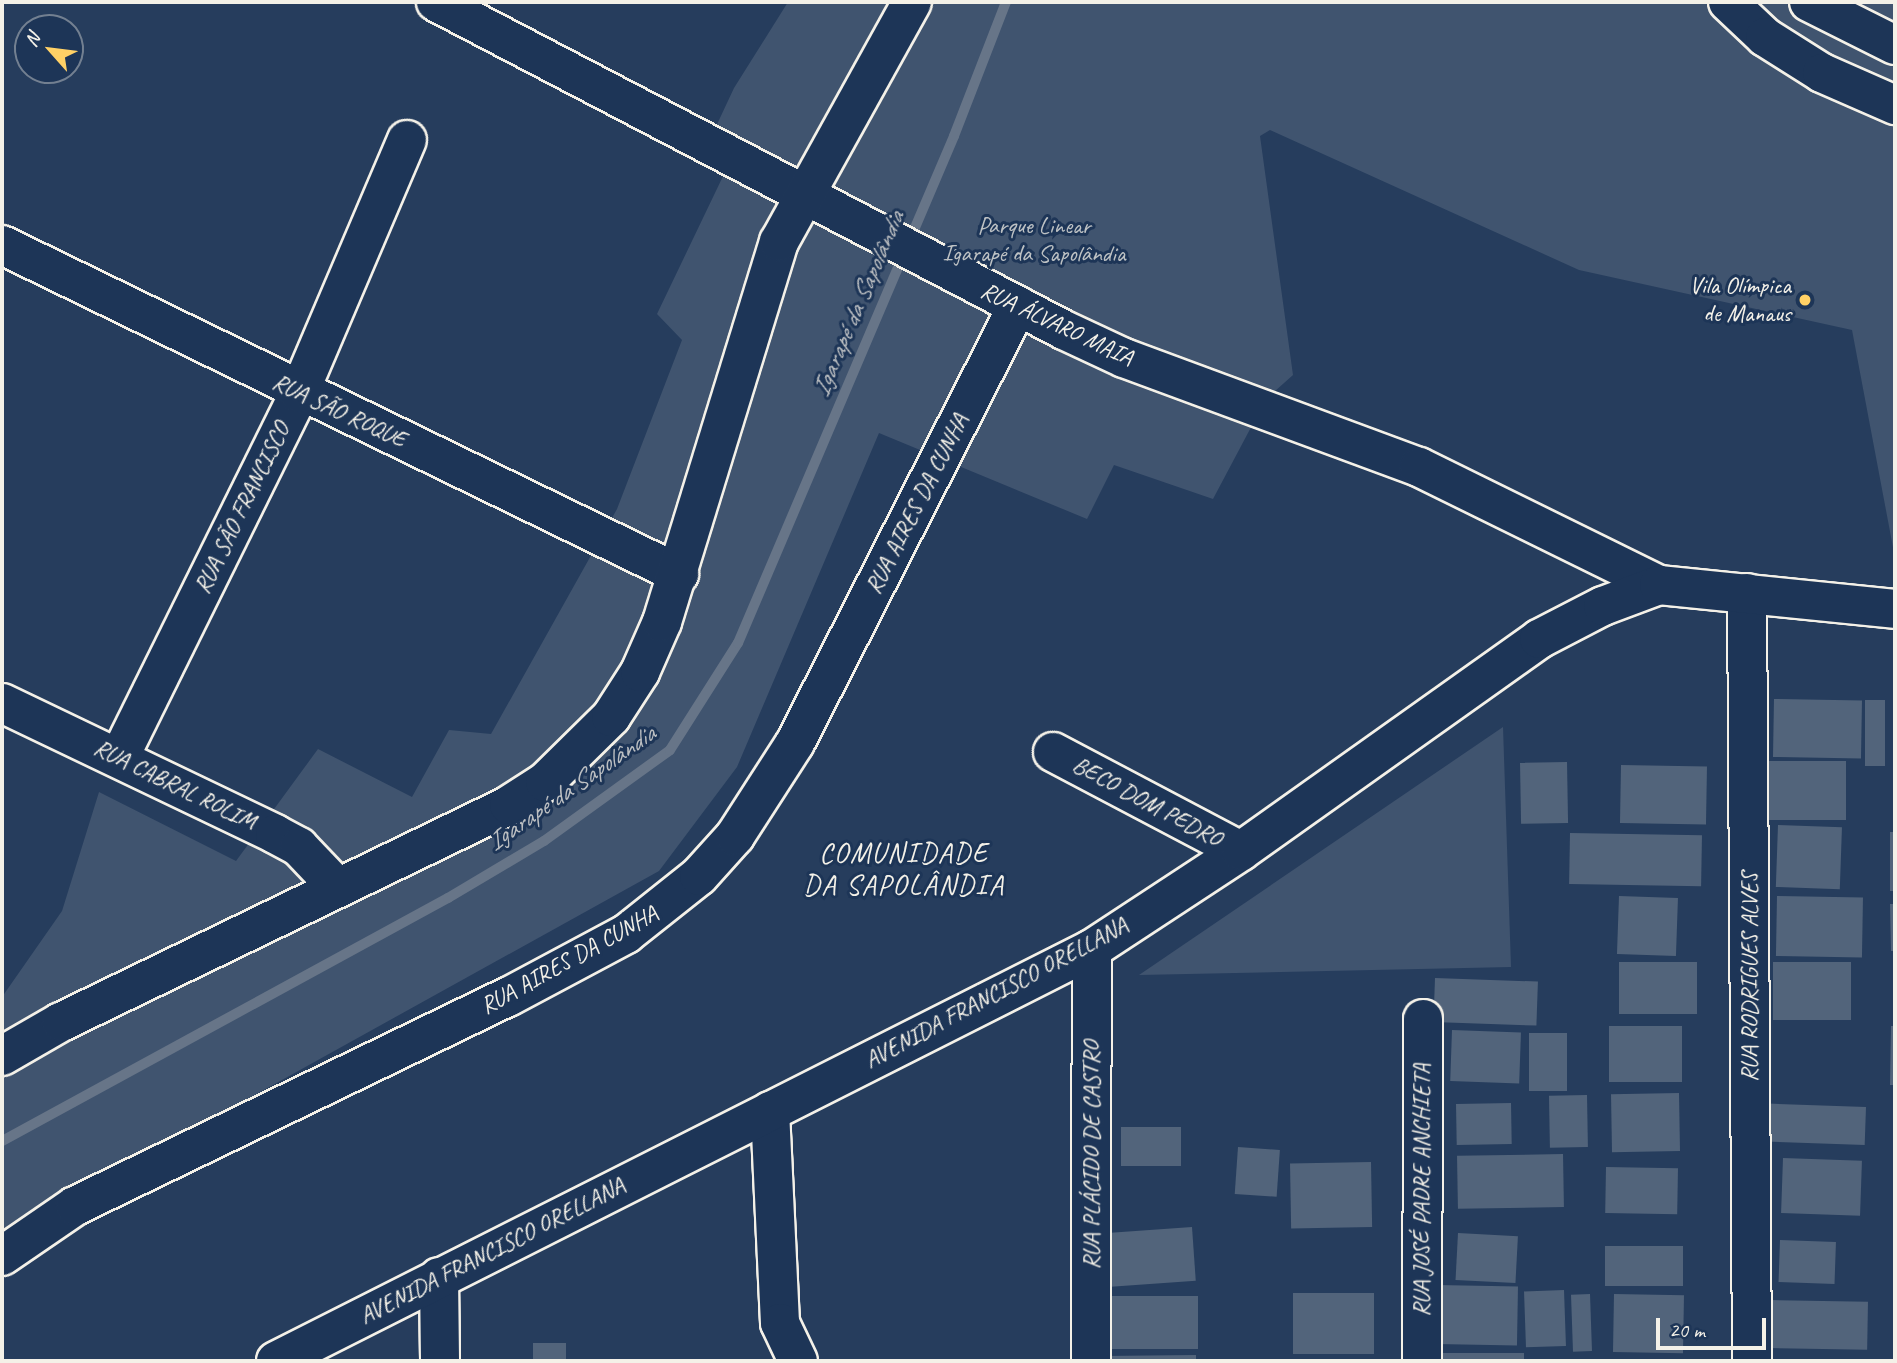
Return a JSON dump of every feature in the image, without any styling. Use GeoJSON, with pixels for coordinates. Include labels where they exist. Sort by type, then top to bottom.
{"type":"FeatureCollection","features":[{"type":"Feature","properties":{"kind":"street","name":"RUA ÁLVARO MAIA"},"geometry":{"type":"LineString","coordinates":[[436,2],[803,197],[1124,358],[1419,467],[1659,585]]}},
{"type":"Feature","properties":{"kind":"street"},"geometry":{"type":"LineString","coordinates":[[2,1056],[335,886],[509,804],[545,782],[582,750],[611,717],[640,672],[678,574],[763,288],[803,197],[912,2]]}},
{"type":"Feature","properties":{"kind":"street"},"geometry":{"type":"LineString","coordinates":[[1728,2],[1765,37],[1822,73],[1895,105]]}},
{"type":"Feature","properties":{"kind":"street"},"geometry":{"type":"LineString","coordinates":[[1808,2],[1842,22],[1895,44]]}},
{"type":"Feature","properties":{"kind":"street","name":"RUA SÃO FRANCISCO"},"geometry":{"type":"LineString","coordinates":[[118,758],[299,393],[407,140]]}},
{"type":"Feature","properties":{"kind":"street","name":"RUA SÃO ROQUE"},"geometry":{"type":"LineString","coordinates":[[2,245],[299,393],[678,574]]}},
{"type":"Feature","properties":{"kind":"street","name":"RUA AIRES DA CUNHA"},"geometry":{"type":"LineString","coordinates":[[2,1256],[75,1206],[508,997],[626,934],[699,876],[735,836],[795,743],[1017,306]]}},
{"type":"Feature","properties":{"kind":"street","name":"AVENIDA FRANCISCO ORELLANA"},"geometry":{"type":"LineString","coordinates":[[276,1361],[1092,949],[1241,851],[1539,639],[1603,606],[1659,585],[1895,609]]}},
{"type":"Feature","properties":{"kind":"street","name":"RUA RODRIGUES ALVES"},"geometry":{"type":"LineString","coordinates":[[1747,593],[1752,1361]]}},
{"type":"Feature","properties":{"kind":"street","name":"RUA CABRAL ROLIM"},"geometry":{"type":"LineString","coordinates":[[2,703],[299,847],[335,886]]}},
{"type":"Feature","properties":{"kind":"street","name":"BECO DOM PEDRO"},"geometry":{"type":"LineString","coordinates":[[1054,752],[1241,851]]}},
{"type":"Feature","properties":{"kind":"street","name":"RUA PLÁCIDO DE CASTRO"},"geometry":{"type":"LineString","coordinates":[[1091,1361],[1092,949]]}},
{"type":"Feature","properties":{"kind":"street","name":"RUA JOSÉ PADRE ANCHIETA"},"geometry":{"type":"LineString","coordinates":[[1422,1361],[1423,1019]]}},
{"type":"Feature","properties":{"kind":"street"},"geometry":{"type":"LineString","coordinates":[[770,1111],[780,1323],[798,1361]]}},
{"type":"Feature","properties":{"kind":"street"},"geometry":{"type":"LineString","coordinates":[[439,1277],[440,1361]]}},
{"type":"Feature","properties":{"kind":"green space","name":"Parque Linear Igarapé da Sapolândia"},"geometry":{"type":"Polygon","coordinates":[[[788,2],[1895,2],[1895,558],[1852,330],[1579,270],[1270,130],[1260,136],[1293,375],[1266,399],[1213,499],[1114,465],[1087,519],[879,433],[737,767],[659,871],[2,1235],[2,997],[62,911],[99,792],[236,861],[318,749],[412,797],[449,730],[491,734],[617,509],[682,340],[657,314],[737,147],[712,135],[734,88],[788,2]]]}},
{"type":"Feature","properties":{"kind":"green space"},"geometry":{"type":"Polygon","coordinates":[[[1503,727],[1511,967],[1139,975],[1503,727]]]}},
{"type":"Feature","properties":{"kind":"building"},"geometry":{"type":"Polygon","coordinates":[[[1774,699],[1862,701],[1861,759],[1773,757],[1774,699]]]}},
{"type":"Feature","properties":{"kind":"building"},"geometry":{"type":"Polygon","coordinates":[[[1865,700],[1885,700],[1885,766],[1865,766],[1865,700]]]}},
{"type":"Feature","properties":{"kind":"building"},"geometry":{"type":"Polygon","coordinates":[[[1768,761],[1846,761],[1846,820],[1768,820],[1768,761]]]}},
{"type":"Feature","properties":{"kind":"building"},"geometry":{"type":"Polygon","coordinates":[[[1567,762],[1568,823],[1521,824],[1520,763],[1567,762]]]}},
{"type":"Feature","properties":{"kind":"building"},"geometry":{"type":"Polygon","coordinates":[[[1621,765],[1707,767],[1706,824],[1620,823],[1621,765]]]}},
{"type":"Feature","properties":{"kind":"building"},"geometry":{"type":"Polygon","coordinates":[[[1778,825],[1842,827],[1840,889],[1776,887],[1778,825]]]}},
{"type":"Feature","properties":{"kind":"building"},"geometry":{"type":"Polygon","coordinates":[[[1890,832],[1895,832],[1895,891],[1890,891],[1890,832]]]}},
{"type":"Feature","properties":{"kind":"building"},"geometry":{"type":"Polygon","coordinates":[[[1570,833],[1702,835],[1701,886],[1569,884],[1570,833]]]}},
{"type":"Feature","properties":{"kind":"building"},"geometry":{"type":"Polygon","coordinates":[[[1619,896],[1678,898],[1676,956],[1617,954],[1619,896]]]}},
{"type":"Feature","properties":{"kind":"building"},"geometry":{"type":"Polygon","coordinates":[[[1777,896],[1863,898],[1862,957],[1776,956],[1777,896]]]}},
{"type":"Feature","properties":{"kind":"building"},"geometry":{"type":"Polygon","coordinates":[[[1890,904],[1895,904],[1895,951],[1891,951],[1890,904]]]}},
{"type":"Feature","properties":{"kind":"building"},"geometry":{"type":"Polygon","coordinates":[[[1619,962],[1697,962],[1697,1014],[1619,1014],[1619,962]]]}},
{"type":"Feature","properties":{"kind":"building"},"geometry":{"type":"Polygon","coordinates":[[[1773,962],[1851,962],[1851,1020],[1773,1020],[1773,962]]]}},
{"type":"Feature","properties":{"kind":"building"},"geometry":{"type":"Polygon","coordinates":[[[1435,978],[1538,982],[1536,1026],[1433,1022],[1435,978]]]}},
{"type":"Feature","properties":{"kind":"building"},"geometry":{"type":"Polygon","coordinates":[[[1609,1026],[1682,1026],[1682,1082],[1609,1082],[1609,1026]]]}},
{"type":"Feature","properties":{"kind":"building"},"geometry":{"type":"Polygon","coordinates":[[[1891,1026],[1895,1026],[1895,1085],[1890,1085],[1891,1026]]]}},
{"type":"Feature","properties":{"kind":"building"},"geometry":{"type":"Polygon","coordinates":[[[1452,1030],[1521,1032],[1519,1083],[1450,1081],[1452,1030]]]}},
{"type":"Feature","properties":{"kind":"building"},"geometry":{"type":"Polygon","coordinates":[[[1529,1033],[1567,1033],[1567,1091],[1529,1091],[1529,1033]]]}},
{"type":"Feature","properties":{"kind":"building"},"geometry":{"type":"Polygon","coordinates":[[[1679,1093],[1680,1151],[1612,1152],[1611,1094],[1679,1093]]]}},
{"type":"Feature","properties":{"kind":"building"},"geometry":{"type":"Polygon","coordinates":[[[1587,1095],[1588,1147],[1550,1148],[1549,1096],[1587,1095]]]}},
{"type":"Feature","properties":{"kind":"building"},"geometry":{"type":"Polygon","coordinates":[[[1511,1103],[1512,1144],[1457,1145],[1456,1104],[1511,1103]]]}},
{"type":"Feature","properties":{"kind":"building"},"geometry":{"type":"Polygon","coordinates":[[[1768,1104],[1866,1107],[1865,1145],[1767,1142],[1768,1104]]]}},
{"type":"Feature","properties":{"kind":"building"},"geometry":{"type":"Polygon","coordinates":[[[1121,1127],[1181,1127],[1181,1166],[1121,1166],[1121,1127]]]}},
{"type":"Feature","properties":{"kind":"building"},"geometry":{"type":"Polygon","coordinates":[[[1238,1147],[1280,1150],[1277,1197],[1235,1194],[1238,1147]]]}},
{"type":"Feature","properties":{"kind":"building"},"geometry":{"type":"Polygon","coordinates":[[[1563,1154],[1564,1207],[1458,1209],[1457,1156],[1563,1154]]]}},
{"type":"Feature","properties":{"kind":"building"},"geometry":{"type":"Polygon","coordinates":[[[1783,1158],[1862,1161],[1860,1216],[1781,1213],[1783,1158]]]}},
{"type":"Feature","properties":{"kind":"building"},"geometry":{"type":"Polygon","coordinates":[[[1371,1162],[1372,1227],[1291,1228],[1290,1163],[1371,1162]]]}},
{"type":"Feature","properties":{"kind":"building"},"geometry":{"type":"Polygon","coordinates":[[[1606,1167],[1678,1168],[1677,1214],[1605,1213],[1606,1167]]]}},
{"type":"Feature","properties":{"kind":"building"},"geometry":{"type":"Polygon","coordinates":[[[1192,1227],[1196,1281],[1104,1287],[1100,1233],[1192,1227]]]}},
{"type":"Feature","properties":{"kind":"building"},"geometry":{"type":"Polygon","coordinates":[[[1458,1233],[1518,1236],[1515,1283],[1456,1280],[1458,1233]]]}},
{"type":"Feature","properties":{"kind":"building"},"geometry":{"type":"Polygon","coordinates":[[[1780,1240],[1836,1242],[1835,1284],[1779,1282],[1780,1240]]]}},
{"type":"Feature","properties":{"kind":"building"},"geometry":{"type":"Polygon","coordinates":[[[1605,1246],[1683,1246],[1683,1286],[1605,1286],[1605,1246]]]}},
{"type":"Feature","properties":{"kind":"building"},"geometry":{"type":"Polygon","coordinates":[[[1437,1285],[1518,1286],[1517,1345],[1436,1344],[1437,1285]]]}},
{"type":"Feature","properties":{"kind":"building"},"geometry":{"type":"Polygon","coordinates":[[[1564,1290],[1566,1346],[1526,1347],[1524,1291],[1564,1290]]]}},
{"type":"Feature","properties":{"kind":"building"},"geometry":{"type":"Polygon","coordinates":[[[1293,1293],[1374,1293],[1374,1354],[1293,1354],[1293,1293]]]}},
{"type":"Feature","properties":{"kind":"building"},"geometry":{"type":"Polygon","coordinates":[[[1590,1294],[1592,1351],[1573,1352],[1571,1295],[1590,1294]]]}},
{"type":"Feature","properties":{"kind":"building"},"geometry":{"type":"Polygon","coordinates":[[[1614,1294],[1684,1295],[1683,1353],[1613,1352],[1614,1294]]]}},
{"type":"Feature","properties":{"kind":"building"},"geometry":{"type":"Polygon","coordinates":[[[1102,1296],[1198,1296],[1198,1349],[1102,1349],[1102,1296]]]}},
{"type":"Feature","properties":{"kind":"building"},"geometry":{"type":"Polygon","coordinates":[[[1770,1300],[1868,1302],[1867,1350],[1769,1348],[1770,1300]]]}},
{"type":"Feature","properties":{"kind":"building"},"geometry":{"type":"Polygon","coordinates":[[[533,1343],[566,1343],[566,1361],[533,1361],[533,1343]]]}},
{"type":"Feature","properties":{"kind":"building"},"geometry":{"type":"Polygon","coordinates":[[[1432,1353],[1524,1353],[1524,1361],[1432,1361],[1432,1353]]]}},
{"type":"Feature","properties":{"kind":"building"},"geometry":{"type":"Polygon","coordinates":[[[1196,1355],[1196,1361],[1102,1361],[1102,1356],[1196,1355]]]}},
{"type":"Feature","properties":{"kind":"waterway","name":"Igarapé da Sapolândia"},"geometry":{"type":"LineString","coordinates":[[2,1141],[448,898],[544,841],[670,750],[738,643],[954,136],[1006,2]]}},
{"type":"Feature","properties":{"kind":"place","name":"Vila Olímpica de Manaus"},"geometry":{"type":"Point","coordinates":[1805,300]}},
{"type":"Feature","properties":{"kind":"district","name":"COMUNIDADE DA SAPOLÂNDIA"},"geometry":{"type":"Point","coordinates":[904,869]}}]}
